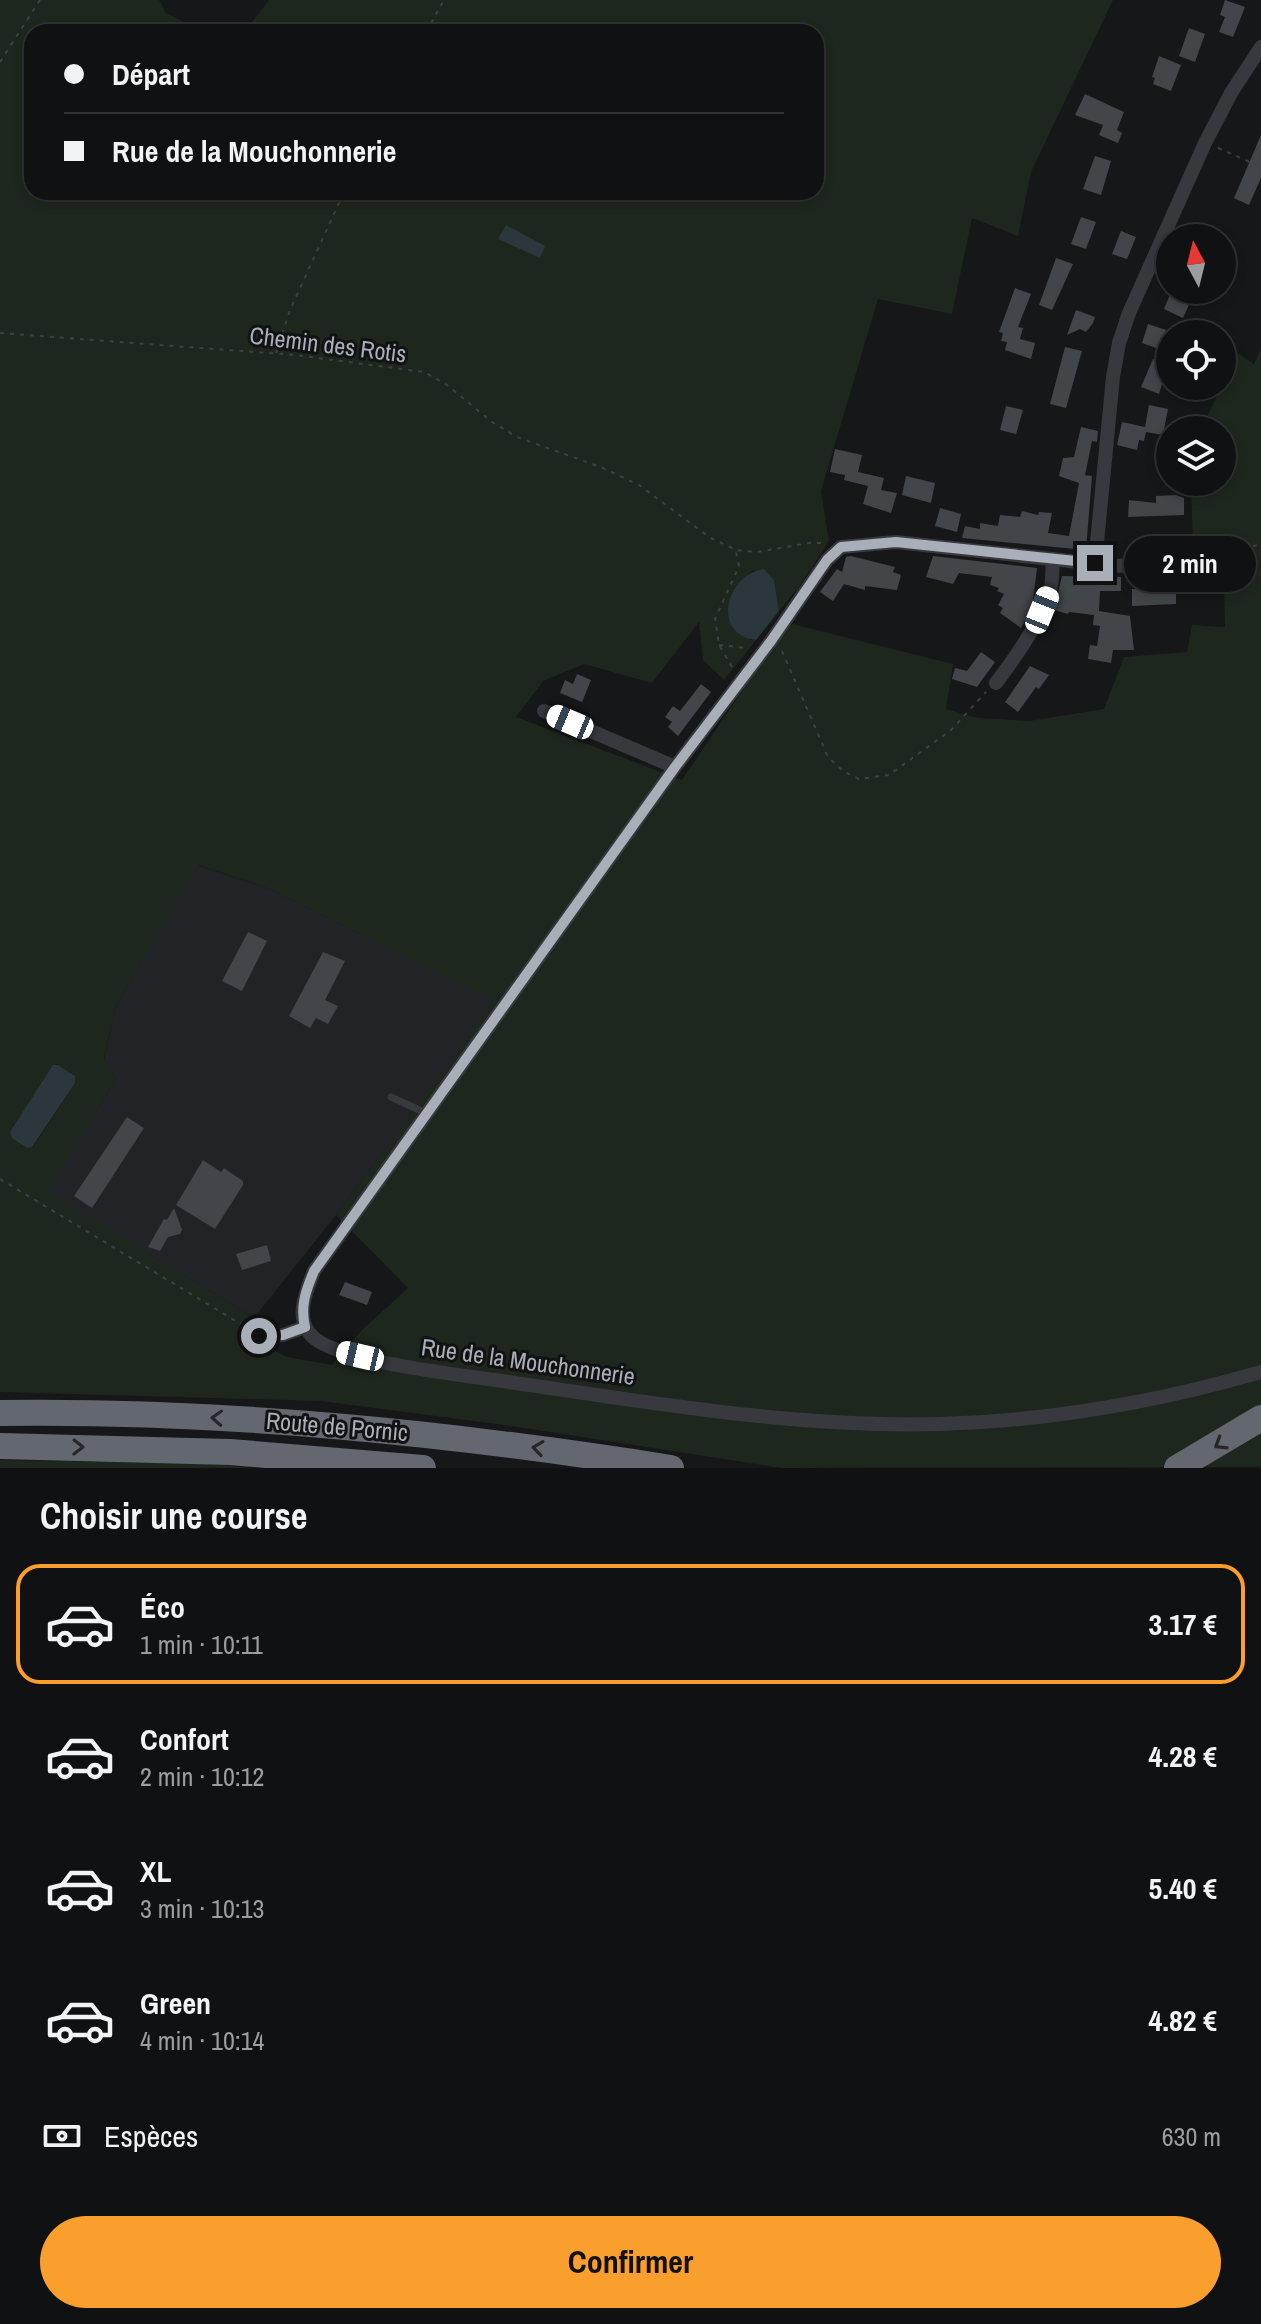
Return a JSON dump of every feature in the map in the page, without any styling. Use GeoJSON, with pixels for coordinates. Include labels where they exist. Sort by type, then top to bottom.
{"type":"FeatureCollection","features":[{"type":"Feature","properties":{"kind":"highway","name":"Route de Pornic"},"geometry":{"type":"LineString","coordinates":[[0,1413],[164,1416],[317,1425],[492,1443],[671,1468]]}},
{"type":"Feature","properties":{"kind":"highway"},"geometry":{"type":"LineString","coordinates":[[1177,1468],[1261,1418]]}},
{"type":"Feature","properties":{"kind":"highway","name":"Route de Pornic"},"geometry":{"type":"LineString","coordinates":[[0,1446],[230,1452],[423,1468]]}},
{"type":"Feature","properties":{"kind":"street"},"geometry":{"type":"LineString","coordinates":[[1095,563],[1119,343],[1129,313],[1205,143],[1231,93],[1261,47]]}},
{"type":"Feature","properties":{"kind":"street"},"geometry":{"type":"LineString","coordinates":[[259,1336],[283,1335],[305,1327],[302,1315],[304,1295],[314,1271],[675,767],[768,645],[827,560],[841,547],[896,542],[1116,566],[1167,563],[1230,549]]}},
{"type":"Feature","properties":{"kind":"street"},"geometry":{"type":"LineString","coordinates":[[996,683],[1013,661],[1042,610],[1051,589],[1053,559]]}},
{"type":"Feature","properties":{"kind":"street"},"geometry":{"type":"LineString","coordinates":[[544,711],[675,767]]}},
{"type":"Feature","properties":{"kind":"street","name":"Rue de la Mouchonnerie"},"geometry":{"type":"LineString","coordinates":[[305,1327],[332,1349],[417,1369],[686,1407],[847,1425],[1023,1419],[1123,1405],[1261,1372]]}},
{"type":"Feature","properties":{"kind":"lane"},"geometry":{"type":"LineString","coordinates":[[391,1097],[428,1114]]}},
{"type":"Feature","properties":{"kind":"path"},"geometry":{"type":"LineString","coordinates":[[25,24],[40,0]]}},
{"type":"Feature","properties":{"kind":"path"},"geometry":{"type":"LineString","coordinates":[[430,24],[444,0]]}},
{"type":"Feature","properties":{"kind":"path"},"geometry":{"type":"LineString","coordinates":[[0,62],[24,25]]}},
{"type":"Feature","properties":{"kind":"path"},"geometry":{"type":"LineString","coordinates":[[1205,143],[1261,167]]}},
{"type":"Feature","properties":{"kind":"path"},"geometry":{"type":"LineString","coordinates":[[275,354],[290,310],[340,200]]}},
{"type":"Feature","properties":{"kind":"path","name":"Chemin des Rotis"},"geometry":{"type":"LineString","coordinates":[[0,333],[275,354],[424,372],[447,385],[492,422],[517,437],[603,468],[639,485],[709,537],[736,550]]}},
{"type":"Feature","properties":{"kind":"path"},"geometry":{"type":"LineString","coordinates":[[744,675],[729,664],[719,645],[715,619],[739,566],[736,550],[757,552],[809,543],[841,547]]}},
{"type":"Feature","properties":{"kind":"path"},"geometry":{"type":"LineString","coordinates":[[1230,549],[1261,545]]}},
{"type":"Feature","properties":{"kind":"path"},"geometry":{"type":"LineString","coordinates":[[719,645],[768,645],[784,652],[828,757],[843,771],[859,779],[889,775],[951,730],[996,683]]}},
{"type":"Feature","properties":{"kind":"path"},"geometry":{"type":"LineString","coordinates":[[0,1179],[259,1336]]}},
{"type":"Feature","properties":{"kind":"shaded area"},"geometry":{"type":"Polygon","coordinates":[[[0,0],[159,0],[166,13],[189,24],[24,24],[24,200],[824,200],[824,24],[251,24],[269,0],[1113,0],[1031,172],[1018,236],[972,218],[952,314],[878,299],[821,491],[829,541],[779,611],[774,580],[753,570],[733,592],[751,640],[756,640],[724,680],[703,660],[699,622],[652,683],[584,664],[543,681],[516,717],[682,780],[788,623],[953,664],[946,709],[978,718],[1029,721],[1104,709],[1124,657],[1187,652],[1192,625],[1225,627],[1223,543],[1193,547],[1191,496],[1236,496],[1236,416],[1207,416],[1215,400],[1236,400],[1236,352],[1254,364],[1261,348],[1261,1467],[782,1468],[504,1425],[321,1401],[0,1392],[0,0]],[[198,865],[115,1008],[104,1059],[116,1079],[48,1192],[254,1318],[252,1339],[287,1357],[332,1365],[361,1331],[408,1288],[336,1215],[494,1001],[270,889],[198,865]],[[56,1064],[11,1132],[33,1147],[75,1083],[75,1076],[56,1064]]]}},
{"type":"Feature","properties":{"kind":"shaded area"},"geometry":{"type":"Polygon","coordinates":[[[506,225],[545,246],[540,258],[498,239],[506,225]]]}},
{"type":"Feature","properties":{"kind":"shaded area"},"geometry":{"type":"Polygon","coordinates":[[[764,569],[774,580],[779,611],[756,640],[741,635],[732,627],[728,616],[729,603],[741,581],[751,573],[764,569]]]}},
{"type":"Feature","properties":{"kind":"shaded area"},"geometry":{"type":"Polygon","coordinates":[[[197,865],[270,889],[495,1001],[336,1215],[254,1318],[47,1192],[116,1079],[104,1060],[115,1008],[197,865]]]}},
{"type":"Feature","properties":{"kind":"shaded area"},"geometry":{"type":"Polygon","coordinates":[[[53,1065],[75,1076],[75,1083],[32,1147],[27,1148],[12,1138],[10,1132],[53,1065]]]}},
{"type":"Feature","properties":{"kind":"shaded area"},"geometry":{"type":"Polygon","coordinates":[[[0,1460],[212,1464],[252,1468],[0,1468],[0,1460]]]}},
{"type":"Feature","properties":{"kind":"building"},"geometry":{"type":"Polygon","coordinates":[[[1225,0],[1245,7],[1233,37],[1219,32],[1225,17],[1220,15],[1225,0]]]}},
{"type":"Feature","properties":{"kind":"building"},"geometry":{"type":"Polygon","coordinates":[[[1189,28],[1205,34],[1195,62],[1179,56],[1189,28]]]}},
{"type":"Feature","properties":{"kind":"building"},"geometry":{"type":"Polygon","coordinates":[[[1159,56],[1181,65],[1171,91],[1153,84],[1155,78],[1152,77],[1159,56]]]}},
{"type":"Feature","properties":{"kind":"building"},"geometry":{"type":"Polygon","coordinates":[[[1085,94],[1124,112],[1117,130],[1122,133],[1118,143],[1099,135],[1103,125],[1075,115],[1085,94]]]}},
{"type":"Feature","properties":{"kind":"building"},"geometry":{"type":"Polygon","coordinates":[[[1261,135],[1261,178],[1249,205],[1234,198],[1261,135]]]}},
{"type":"Feature","properties":{"kind":"building"},"geometry":{"type":"Polygon","coordinates":[[[1095,156],[1111,161],[1101,195],[1083,189],[1095,156]]]}},
{"type":"Feature","properties":{"kind":"building"},"geometry":{"type":"Polygon","coordinates":[[[1081,217],[1096,222],[1086,249],[1071,244],[1081,217]]]}},
{"type":"Feature","properties":{"kind":"building"},"geometry":{"type":"Polygon","coordinates":[[[1121,231],[1136,237],[1127,259],[1112,254],[1121,231]]]}},
{"type":"Feature","properties":{"kind":"building"},"geometry":{"type":"Polygon","coordinates":[[[1056,258],[1073,264],[1052,310],[1039,305],[1056,258]]]}},
{"type":"Feature","properties":{"kind":"building"},"geometry":{"type":"Polygon","coordinates":[[[1015,288],[1031,294],[1018,327],[1023,328],[1020,339],[1035,343],[1031,359],[1005,350],[1007,342],[1001,341],[1003,333],[999,332],[1015,288]]]}},
{"type":"Feature","properties":{"kind":"building"},"geometry":{"type":"Polygon","coordinates":[[[1166,304],[1189,304],[1183,318],[1164,309],[1166,304]]]}},
{"type":"Feature","properties":{"kind":"building"},"geometry":{"type":"Polygon","coordinates":[[[1076,310],[1095,317],[1093,323],[1086,332],[1080,329],[1067,335],[1076,310]]]}},
{"type":"Feature","properties":{"kind":"building"},"geometry":{"type":"Polygon","coordinates":[[[1148,324],[1156,327],[1156,348],[1142,343],[1148,324]]]}},
{"type":"Feature","properties":{"kind":"building"},"geometry":{"type":"Polygon","coordinates":[[[1065,347],[1082,351],[1066,408],[1050,404],[1065,347]]]}},
{"type":"Feature","properties":{"kind":"building"},"geometry":{"type":"Polygon","coordinates":[[[1153,359],[1156,360],[1156,393],[1141,387],[1153,359]]]}},
{"type":"Feature","properties":{"kind":"building"},"geometry":{"type":"Polygon","coordinates":[[[1149,405],[1168,409],[1167,416],[1156,416],[1156,434],[1146,432],[1144,441],[1139,440],[1137,450],[1117,445],[1122,422],[1145,427],[1149,405]]]}},
{"type":"Feature","properties":{"kind":"building"},"geometry":{"type":"Polygon","coordinates":[[[1006,406],[1023,410],[1016,434],[1000,430],[1006,406]]]}},
{"type":"Feature","properties":{"kind":"building"},"geometry":{"type":"Polygon","coordinates":[[[1081,427],[1098,431],[1097,442],[1092,441],[1085,475],[1092,476],[1086,550],[962,538],[965,526],[980,529],[980,523],[998,526],[1000,515],[1020,517],[1022,511],[1038,515],[1039,512],[1052,513],[1048,533],[1069,536],[1079,483],[1059,476],[1063,458],[1074,457],[1081,427]]]}},
{"type":"Feature","properties":{"kind":"building"},"geometry":{"type":"Polygon","coordinates":[[[835,449],[862,455],[858,472],[884,478],[881,490],[897,493],[891,513],[863,504],[868,486],[844,480],[845,475],[830,472],[835,449]]]}},
{"type":"Feature","properties":{"kind":"building"},"geometry":{"type":"Polygon","coordinates":[[[906,476],[935,483],[931,503],[902,495],[906,476]]]}},
{"type":"Feature","properties":{"kind":"building"},"geometry":{"type":"Polygon","coordinates":[[[1156,496],[1184,498],[1184,515],[1128,517],[1129,500],[1156,503],[1156,496]]]}},
{"type":"Feature","properties":{"kind":"building"},"geometry":{"type":"Polygon","coordinates":[[[940,508],[961,514],[957,532],[935,526],[940,508]]]}},
{"type":"Feature","properties":{"kind":"building"},"geometry":{"type":"Polygon","coordinates":[[[933,556],[1037,568],[1032,610],[1021,628],[1000,613],[1003,608],[998,605],[1004,594],[990,585],[992,577],[959,573],[953,584],[926,577],[933,556]]]}},
{"type":"Feature","properties":{"kind":"building"},"geometry":{"type":"Polygon","coordinates":[[[846,557],[895,567],[893,572],[901,575],[897,590],[865,586],[865,590],[844,584],[833,601],[820,592],[837,569],[842,572],[846,557]]]}},
{"type":"Feature","properties":{"kind":"building"},"geometry":{"type":"Polygon","coordinates":[[[1062,576],[1121,577],[1121,591],[1100,591],[1099,611],[1130,616],[1134,650],[1113,650],[1111,663],[1088,659],[1090,645],[1097,646],[1100,626],[1093,625],[1094,615],[1054,610],[1062,576]]]}},
{"type":"Feature","properties":{"kind":"building"},"geometry":{"type":"Polygon","coordinates":[[[1176,587],[1176,604],[1132,606],[1132,589],[1176,587]]]}},
{"type":"Feature","properties":{"kind":"building"},"geometry":{"type":"Polygon","coordinates":[[[981,652],[995,662],[977,687],[952,679],[955,668],[967,671],[981,652]]]}},
{"type":"Feature","properties":{"kind":"building"},"geometry":{"type":"Polygon","coordinates":[[[1030,666],[1049,675],[1018,712],[1005,702],[1030,666]]]}},
{"type":"Feature","properties":{"kind":"building"},"geometry":{"type":"Polygon","coordinates":[[[577,674],[591,680],[582,702],[560,693],[565,680],[573,684],[577,674]]]}},
{"type":"Feature","properties":{"kind":"building"},"geometry":{"type":"Polygon","coordinates":[[[701,684],[711,692],[678,736],[668,727],[672,722],[665,717],[673,706],[680,711],[701,684]]]}},
{"type":"Feature","properties":{"kind":"building"},"geometry":{"type":"Polygon","coordinates":[[[248,932],[267,941],[242,991],[222,981],[248,932]]]}},
{"type":"Feature","properties":{"kind":"building"},"geometry":{"type":"Polygon","coordinates":[[[323,952],[345,961],[325,1000],[338,1006],[328,1024],[316,1018],[310,1028],[289,1016],[323,952]]]}},
{"type":"Feature","properties":{"kind":"building"},"geometry":{"type":"Polygon","coordinates":[[[127,1117],[144,1128],[92,1208],[74,1196],[127,1117]]]}},
{"type":"Feature","properties":{"kind":"building"},"geometry":{"type":"Polygon","coordinates":[[[203,1160],[221,1172],[224,1168],[243,1181],[215,1229],[176,1205],[203,1160]]]}},
{"type":"Feature","properties":{"kind":"building"},"geometry":{"type":"Polygon","coordinates":[[[174,1208],[182,1230],[180,1234],[168,1237],[160,1251],[148,1247],[164,1219],[167,1220],[174,1208]]]}},
{"type":"Feature","properties":{"kind":"building"},"geometry":{"type":"Polygon","coordinates":[[[267,1245],[271,1261],[242,1270],[236,1254],[267,1245]]]}},
{"type":"Feature","properties":{"kind":"building"},"geometry":{"type":"Polygon","coordinates":[[[345,1282],[372,1292],[367,1305],[339,1295],[345,1282]]]}},
{"type":"Feature","properties":{"kind":"route"},"geometry":{"type":"LineString","coordinates":[[259,1336],[283,1335],[305,1327],[302,1315],[304,1295],[314,1271],[675,767],[771,641],[827,560],[841,547],[896,542],[1095,563]]}}]}
